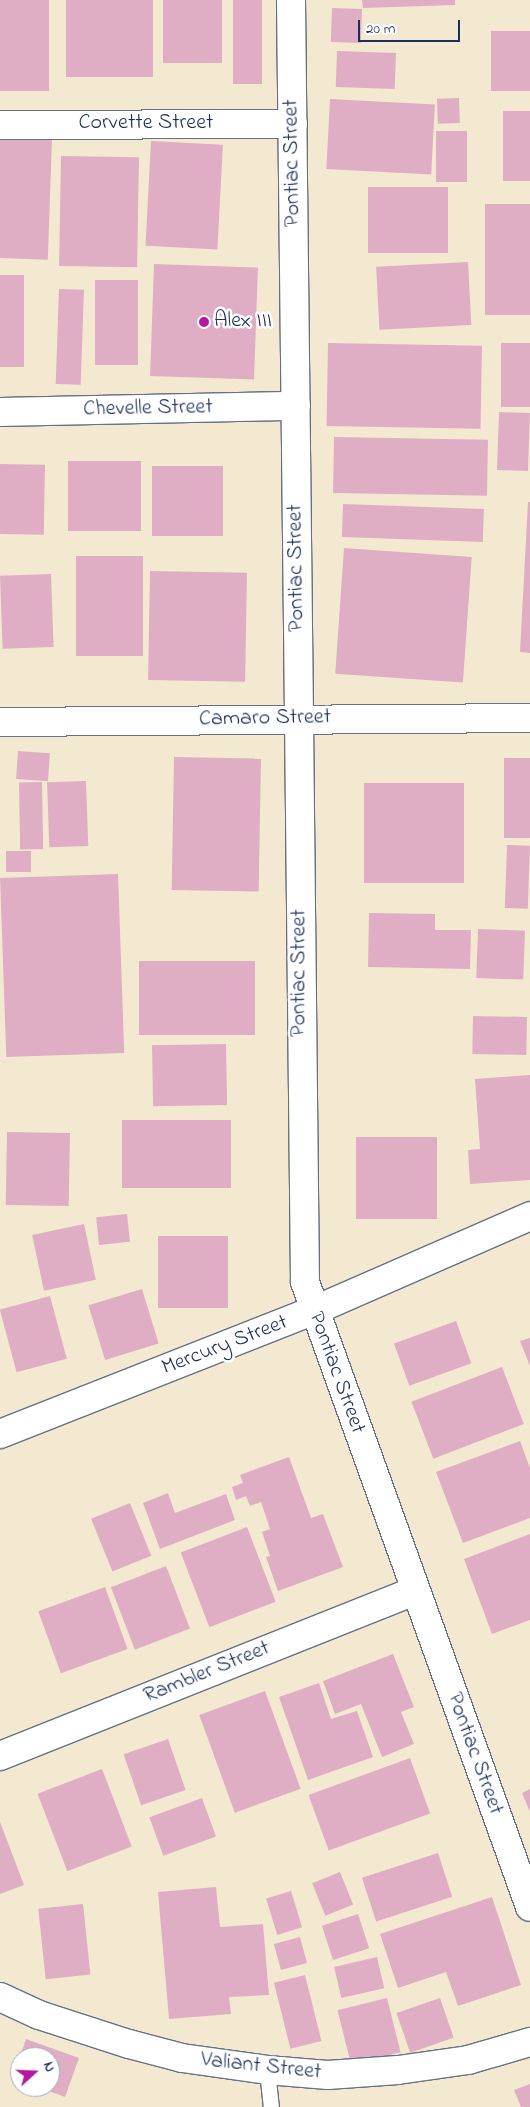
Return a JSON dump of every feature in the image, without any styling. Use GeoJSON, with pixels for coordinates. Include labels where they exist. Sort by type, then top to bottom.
{"type":"FeatureCollection","features":[{"type":"Feature","properties":{"kind":"street","name":"Pontiac Street"},"geometry":{"type":"LineString","coordinates":[[291,0],[299,719],[301,1251],[313,1311],[530,1907]]}},
{"type":"Feature","properties":{"kind":"street","name":"Corvette Street"},"geometry":{"type":"LineString","coordinates":[[0,125],[292,124]]}},
{"type":"Feature","properties":{"kind":"street","name":"Chevelle Street"},"geometry":{"type":"LineString","coordinates":[[0,412],[296,406]]}},
{"type":"Feature","properties":{"kind":"street","name":"Camaro Street"},"geometry":{"type":"LineString","coordinates":[[0,722],[530,718]]}},
{"type":"Feature","properties":{"kind":"street","name":"Mercury Street"},"geometry":{"type":"LineString","coordinates":[[1,1430],[313,1311],[530,1216]]}},
{"type":"Feature","properties":{"kind":"street","name":"Rambler Street"},"geometry":{"type":"LineString","coordinates":[[0,1756],[415,1591]]}},
{"type":"Feature","properties":{"kind":"street","name":"Valiant Street"},"geometry":{"type":"LineString","coordinates":[[0,1996],[39,2015],[138,2046],[182,2058],[267,2070],[328,2074],[398,2070],[468,2060],[530,2042]]}},
{"type":"Feature","properties":{"kind":"lane"},"geometry":{"type":"LineString","coordinates":[[267,2070],[271,2107]]}},
{"type":"Feature","properties":{"kind":"building"},"geometry":{"type":"Polygon","coordinates":[[[0,0],[49,0],[49,91],[0,91],[0,0]]]}},
{"type":"Feature","properties":{"kind":"building"},"geometry":{"type":"Polygon","coordinates":[[[66,0],[153,0],[153,77],[66,77],[66,0]]]}},
{"type":"Feature","properties":{"kind":"building"},"geometry":{"type":"Polygon","coordinates":[[[163,0],[222,0],[222,63],[163,63],[163,0]]]}},
{"type":"Feature","properties":{"kind":"building"},"geometry":{"type":"Polygon","coordinates":[[[233,0],[262,0],[262,84],[233,84],[233,0]]]}},
{"type":"Feature","properties":{"kind":"building"},"geometry":{"type":"Polygon","coordinates":[[[362,0],[455,0],[455,5],[363,8],[362,0]]]}},
{"type":"Feature","properties":{"kind":"building"},"geometry":{"type":"Polygon","coordinates":[[[332,8],[362,9],[361,43],[331,42],[332,8]]]}},
{"type":"Feature","properties":{"kind":"building"},"geometry":{"type":"Polygon","coordinates":[[[491,31],[530,31],[530,91],[491,91],[491,31]]]}},
{"type":"Feature","properties":{"kind":"building"},"geometry":{"type":"Polygon","coordinates":[[[337,51],[396,53],[395,89],[336,87],[337,51]]]}},
{"type":"Feature","properties":{"kind":"building"},"geometry":{"type":"Polygon","coordinates":[[[459,98],[460,123],[438,124],[437,99],[459,98]]]}},
{"type":"Feature","properties":{"kind":"building"},"geometry":{"type":"Polygon","coordinates":[[[330,99],[435,104],[431,174],[326,169],[330,99]]]}},
{"type":"Feature","properties":{"kind":"building"},"geometry":{"type":"Polygon","coordinates":[[[503,111],[530,111],[530,181],[503,181],[503,111]]]}},
{"type":"Feature","properties":{"kind":"building"},"geometry":{"type":"Polygon","coordinates":[[[436,131],[467,131],[467,182],[436,182],[436,131]]]}},
{"type":"Feature","properties":{"kind":"building"},"geometry":{"type":"Polygon","coordinates":[[[0,138],[52,140],[48,260],[0,258],[0,138]]]}},
{"type":"Feature","properties":{"kind":"building"},"geometry":{"type":"Polygon","coordinates":[[[151,141],[223,145],[217,250],[146,246],[151,141]]]}},
{"type":"Feature","properties":{"kind":"building"},"geometry":{"type":"Polygon","coordinates":[[[61,156],[139,157],[137,267],[59,266],[61,156]]]}},
{"type":"Feature","properties":{"kind":"building"},"geometry":{"type":"Polygon","coordinates":[[[368,187],[448,187],[448,253],[368,253],[368,187]]]}},
{"type":"Feature","properties":{"kind":"building"},"geometry":{"type":"Polygon","coordinates":[[[485,204],[530,204],[530,315],[485,315],[485,204]]]}},
{"type":"Feature","properties":{"kind":"building"},"geometry":{"type":"Polygon","coordinates":[[[468,262],[471,325],[379,330],[376,267],[468,262]]]}},
{"type":"Feature","properties":{"kind":"building","name":"Alex III"},"geometry":{"type":"Polygon","coordinates":[[[154,264],[258,268],[254,380],[150,376],[154,264]]]}},
{"type":"Feature","properties":{"kind":"building"},"geometry":{"type":"Polygon","coordinates":[[[0,275],[24,275],[24,367],[0,367],[0,275]]]}},
{"type":"Feature","properties":{"kind":"building"},"geometry":{"type":"Polygon","coordinates":[[[95,280],[138,280],[138,365],[95,365],[95,280]]]}},
{"type":"Feature","properties":{"kind":"building"},"geometry":{"type":"Polygon","coordinates":[[[59,289],[84,290],[81,385],[56,384],[59,289]]]}},
{"type":"Feature","properties":{"kind":"building"},"geometry":{"type":"Polygon","coordinates":[[[328,343],[482,346],[481,429],[327,426],[328,343]]]}},
{"type":"Feature","properties":{"kind":"building"},"geometry":{"type":"Polygon","coordinates":[[[501,343],[530,343],[530,407],[501,407],[501,343]]]}},
{"type":"Feature","properties":{"kind":"building"},"geometry":{"type":"Polygon","coordinates":[[[499,412],[530,413],[528,471],[497,470],[499,412]]]}},
{"type":"Feature","properties":{"kind":"building"},"geometry":{"type":"Polygon","coordinates":[[[334,437],[488,440],[487,496],[333,493],[334,437]]]}},
{"type":"Feature","properties":{"kind":"building"},"geometry":{"type":"Polygon","coordinates":[[[68,461],[141,461],[141,531],[68,531],[68,461]]]}},
{"type":"Feature","properties":{"kind":"building"},"geometry":{"type":"Polygon","coordinates":[[[0,464],[45,465],[44,535],[0,534],[0,464]]]}},
{"type":"Feature","properties":{"kind":"building"},"geometry":{"type":"Polygon","coordinates":[[[152,466],[223,466],[223,536],[152,536],[152,466]]]}},
{"type":"Feature","properties":{"kind":"building"},"geometry":{"type":"Polygon","coordinates":[[[528,502],[530,502],[530,653],[520,652],[528,502]]]}},
{"type":"Feature","properties":{"kind":"building"},"geometry":{"type":"Polygon","coordinates":[[[343,504],[484,509],[483,542],[342,537],[343,504]]]}},
{"type":"Feature","properties":{"kind":"building"},"geometry":{"type":"Polygon","coordinates":[[[344,548],[472,557],[463,683],[335,674],[344,548]]]}},
{"type":"Feature","properties":{"kind":"building"},"geometry":{"type":"Polygon","coordinates":[[[76,556],[143,556],[143,656],[76,656],[76,556]]]}},
{"type":"Feature","properties":{"kind":"building"},"geometry":{"type":"Polygon","coordinates":[[[150,571],[247,573],[245,682],[148,680],[150,571]]]}},
{"type":"Feature","properties":{"kind":"building"},"geometry":{"type":"Polygon","coordinates":[[[51,574],[54,647],[3,649],[0,576],[51,574]]]}},
{"type":"Feature","properties":{"kind":"building"},"geometry":{"type":"Polygon","coordinates":[[[18,751],[50,753],[48,781],[16,779],[18,751]]]}},
{"type":"Feature","properties":{"kind":"building"},"geometry":{"type":"Polygon","coordinates":[[[174,757],[261,759],[259,891],[172,890],[174,757]]]}},
{"type":"Feature","properties":{"kind":"building"},"geometry":{"type":"Polygon","coordinates":[[[504,758],[530,758],[530,838],[504,838],[504,758]]]}},
{"type":"Feature","properties":{"kind":"building"},"geometry":{"type":"Polygon","coordinates":[[[86,781],[88,846],[49,847],[47,782],[86,781]]]}},
{"type":"Feature","properties":{"kind":"building"},"geometry":{"type":"Polygon","coordinates":[[[19,782],[42,782],[43,849],[20,849],[19,782]]]}},
{"type":"Feature","properties":{"kind":"building"},"geometry":{"type":"Polygon","coordinates":[[[364,783],[464,783],[464,883],[364,883],[364,783]]]}},
{"type":"Feature","properties":{"kind":"building"},"geometry":{"type":"Polygon","coordinates":[[[507,845],[530,846],[528,909],[505,908],[507,845]]]}},
{"type":"Feature","properties":{"kind":"building"},"geometry":{"type":"Polygon","coordinates":[[[6,851],[31,851],[31,872],[6,872],[6,851]]]}},
{"type":"Feature","properties":{"kind":"building"},"geometry":{"type":"Polygon","coordinates":[[[118,874],[124,1053],[6,1057],[0,878],[118,874]]]}},
{"type":"Feature","properties":{"kind":"building"},"geometry":{"type":"Polygon","coordinates":[[[369,913],[435,914],[435,930],[471,930],[470,969],[368,967],[369,913]]]}},
{"type":"Feature","properties":{"kind":"building"},"geometry":{"type":"Polygon","coordinates":[[[478,929],[525,931],[523,980],[476,978],[478,929]]]}},
{"type":"Feature","properties":{"kind":"building"},"geometry":{"type":"Polygon","coordinates":[[[139,961],[255,961],[255,1035],[139,1035],[139,961]]]}},
{"type":"Feature","properties":{"kind":"building"},"geometry":{"type":"Polygon","coordinates":[[[473,1016],[527,1017],[526,1055],[472,1054],[473,1016]]]}},
{"type":"Feature","properties":{"kind":"building"},"geometry":{"type":"Polygon","coordinates":[[[226,1044],[227,1105],[153,1106],[152,1045],[226,1044]]]}},
{"type":"Feature","properties":{"kind":"building"},"geometry":{"type":"Polygon","coordinates":[[[530,1075],[530,1180],[470,1184],[468,1150],[480,1149],[475,1079],[530,1075]]]}},
{"type":"Feature","properties":{"kind":"building"},"geometry":{"type":"Polygon","coordinates":[[[122,1120],[231,1120],[231,1188],[122,1188],[122,1120]]]}},
{"type":"Feature","properties":{"kind":"building"},"geometry":{"type":"Polygon","coordinates":[[[7,1132],[70,1133],[69,1206],[6,1205],[7,1132]]]}},
{"type":"Feature","properties":{"kind":"building"},"geometry":{"type":"Polygon","coordinates":[[[356,1137],[437,1137],[437,1219],[356,1219],[356,1137]]]}},
{"type":"Feature","properties":{"kind":"building"},"geometry":{"type":"Polygon","coordinates":[[[127,1214],[130,1242],[99,1245],[96,1217],[127,1214]]]}},
{"type":"Feature","properties":{"kind":"building"},"geometry":{"type":"Polygon","coordinates":[[[84,1224],[96,1280],[44,1291],[32,1235],[84,1224]]]}},
{"type":"Feature","properties":{"kind":"building"},"geometry":{"type":"Polygon","coordinates":[[[158,1236],[228,1236],[228,1308],[158,1308],[158,1236]]]}},
{"type":"Feature","properties":{"kind":"building"},"geometry":{"type":"Polygon","coordinates":[[[142,1289],[159,1344],[105,1360],[88,1305],[142,1289]]]}},
{"type":"Feature","properties":{"kind":"building"},"geometry":{"type":"Polygon","coordinates":[[[50,1296],[67,1359],[17,1372],[0,1309],[50,1296]]]}},
{"type":"Feature","properties":{"kind":"building"},"geometry":{"type":"Polygon","coordinates":[[[456,1321],[471,1363],[409,1386],[394,1344],[456,1321]]]}},
{"type":"Feature","properties":{"kind":"building"},"geometry":{"type":"Polygon","coordinates":[[[530,1338],[530,1366],[520,1341],[530,1338]]]}},
{"type":"Feature","properties":{"kind":"building"},"geometry":{"type":"Polygon","coordinates":[[[502,1367],[524,1424],[433,1459],[411,1402],[502,1367]]]}},
{"type":"Feature","properties":{"kind":"building"},"geometry":{"type":"Polygon","coordinates":[[[520,1441],[530,1468],[530,1518],[463,1543],[436,1472],[520,1441]]]}},
{"type":"Feature","properties":{"kind":"building"},"geometry":{"type":"Polygon","coordinates":[[[289,1457],[311,1518],[323,1514],[343,1567],[278,1591],[266,1557],[270,1556],[262,1532],[270,1529],[261,1502],[250,1506],[246,1496],[236,1500],[232,1487],[243,1483],[240,1475],[289,1457]]]}},
{"type":"Feature","properties":{"kind":"building"},"geometry":{"type":"Polygon","coordinates":[[[168,1493],[175,1513],[226,1494],[235,1520],[160,1549],[143,1503],[168,1493]]]}},
{"type":"Feature","properties":{"kind":"building"},"geometry":{"type":"Polygon","coordinates":[[[130,1503],[151,1556],[112,1572],[91,1519],[130,1503]]]}},
{"type":"Feature","properties":{"kind":"building"},"geometry":{"type":"Polygon","coordinates":[[[247,1527],[276,1602],[209,1627],[181,1552],[247,1527]]]}},
{"type":"Feature","properties":{"kind":"building"},"geometry":{"type":"Polygon","coordinates":[[[530,1534],[530,1620],[492,1634],[464,1559],[530,1534]]]}},
{"type":"Feature","properties":{"kind":"building"},"geometry":{"type":"Polygon","coordinates":[[[166,1566],[190,1629],[135,1650],[111,1587],[166,1566]]]}},
{"type":"Feature","properties":{"kind":"building"},"geometry":{"type":"Polygon","coordinates":[[[105,1587],[128,1649],[61,1673],[38,1611],[105,1587]]]}},
{"type":"Feature","properties":{"kind":"building"},"geometry":{"type":"Polygon","coordinates":[[[393,1654],[414,1707],[401,1712],[414,1744],[382,1757],[361,1704],[335,1714],[323,1681],[393,1654]]]}},
{"type":"Feature","properties":{"kind":"building"},"geometry":{"type":"Polygon","coordinates":[[[319,1683],[331,1719],[357,1711],[373,1757],[308,1780],[279,1697],[319,1683]]]}},
{"type":"Feature","properties":{"kind":"building"},"geometry":{"type":"Polygon","coordinates":[[[265,1691],[301,1789],[235,1813],[199,1715],[265,1691]]]}},
{"type":"Feature","properties":{"kind":"building"},"geometry":{"type":"Polygon","coordinates":[[[168,1739],[186,1790],[141,1805],[124,1754],[168,1739]]]}},
{"type":"Feature","properties":{"kind":"building"},"geometry":{"type":"Polygon","coordinates":[[[410,1758],[430,1813],[329,1850],[309,1795],[410,1758]]]}},
{"type":"Feature","properties":{"kind":"building"},"geometry":{"type":"Polygon","coordinates":[[[102,1769],[132,1846],[67,1871],[38,1794],[102,1769]]]}},
{"type":"Feature","properties":{"kind":"building"},"geometry":{"type":"Polygon","coordinates":[[[530,1789],[530,1812],[522,1793],[530,1789]]]}},
{"type":"Feature","properties":{"kind":"building"},"geometry":{"type":"Polygon","coordinates":[[[202,1798],[216,1837],[163,1856],[149,1817],[202,1798]]]}},
{"type":"Feature","properties":{"kind":"building"},"geometry":{"type":"Polygon","coordinates":[[[0,1822],[24,1885],[0,1894],[0,1822]]]}},
{"type":"Feature","properties":{"kind":"building"},"geometry":{"type":"Polygon","coordinates":[[[438,1853],[452,1897],[376,1921],[362,1878],[438,1853]]]}},
{"type":"Feature","properties":{"kind":"building"},"geometry":{"type":"Polygon","coordinates":[[[340,1872],[353,1904],[325,1916],[312,1883],[340,1872]]]}},
{"type":"Feature","properties":{"kind":"building"},"geometry":{"type":"Polygon","coordinates":[[[216,1887],[220,1927],[263,1924],[269,1995],[229,1997],[231,2014],[169,2019],[158,1892],[216,1887]]]}},
{"type":"Feature","properties":{"kind":"building"},"geometry":{"type":"Polygon","coordinates":[[[291,1891],[302,1927],[277,1935],[266,1899],[291,1891]]]}},
{"type":"Feature","properties":{"kind":"building"},"geometry":{"type":"Polygon","coordinates":[[[492,1897],[521,1985],[458,2006],[446,1972],[398,1988],[380,1934],[492,1897]]]}},
{"type":"Feature","properties":{"kind":"building"},"geometry":{"type":"Polygon","coordinates":[[[83,1904],[90,1975],[46,1979],[38,1909],[83,1904]]]}},
{"type":"Feature","properties":{"kind":"building"},"geometry":{"type":"Polygon","coordinates":[[[358,1914],[369,1948],[333,1960],[322,1926],[358,1914]]]}},
{"type":"Feature","properties":{"kind":"building"},"geometry":{"type":"Polygon","coordinates":[[[300,1937],[307,1963],[281,1970],[274,1944],[300,1937]]]}},
{"type":"Feature","properties":{"kind":"building"},"geometry":{"type":"Polygon","coordinates":[[[377,1957],[384,1988],[341,1998],[334,1967],[377,1957]]]}},
{"type":"Feature","properties":{"kind":"building"},"geometry":{"type":"Polygon","coordinates":[[[305,1975],[321,2041],[290,2049],[274,1983],[305,1975]]]}},
{"type":"Feature","properties":{"kind":"building"},"geometry":{"type":"Polygon","coordinates":[[[387,1998],[401,2052],[351,2065],[338,2010],[387,1998]]]}},
{"type":"Feature","properties":{"kind":"building"},"geometry":{"type":"Polygon","coordinates":[[[440,1998],[454,2038],[410,2053],[397,2013],[440,1998]]]}},
{"type":"Feature","properties":{"kind":"building"},"geometry":{"type":"Polygon","coordinates":[[[26,2039],[48,2047],[23,2047],[26,2039]]]}},
{"type":"Feature","properties":{"kind":"building"},"geometry":{"type":"Polygon","coordinates":[[[60,2051],[79,2058],[65,2097],[60,2095],[60,2051]]]}},
{"type":"Feature","properties":{"kind":"building"},"geometry":{"type":"Polygon","coordinates":[[[530,2084],[530,2107],[521,2107],[514,2090],[530,2084]]]}},
{"type":"Feature","properties":{"kind":"place","name":"Alex III"},"geometry":{"type":"Point","coordinates":[204,322]}}]}
